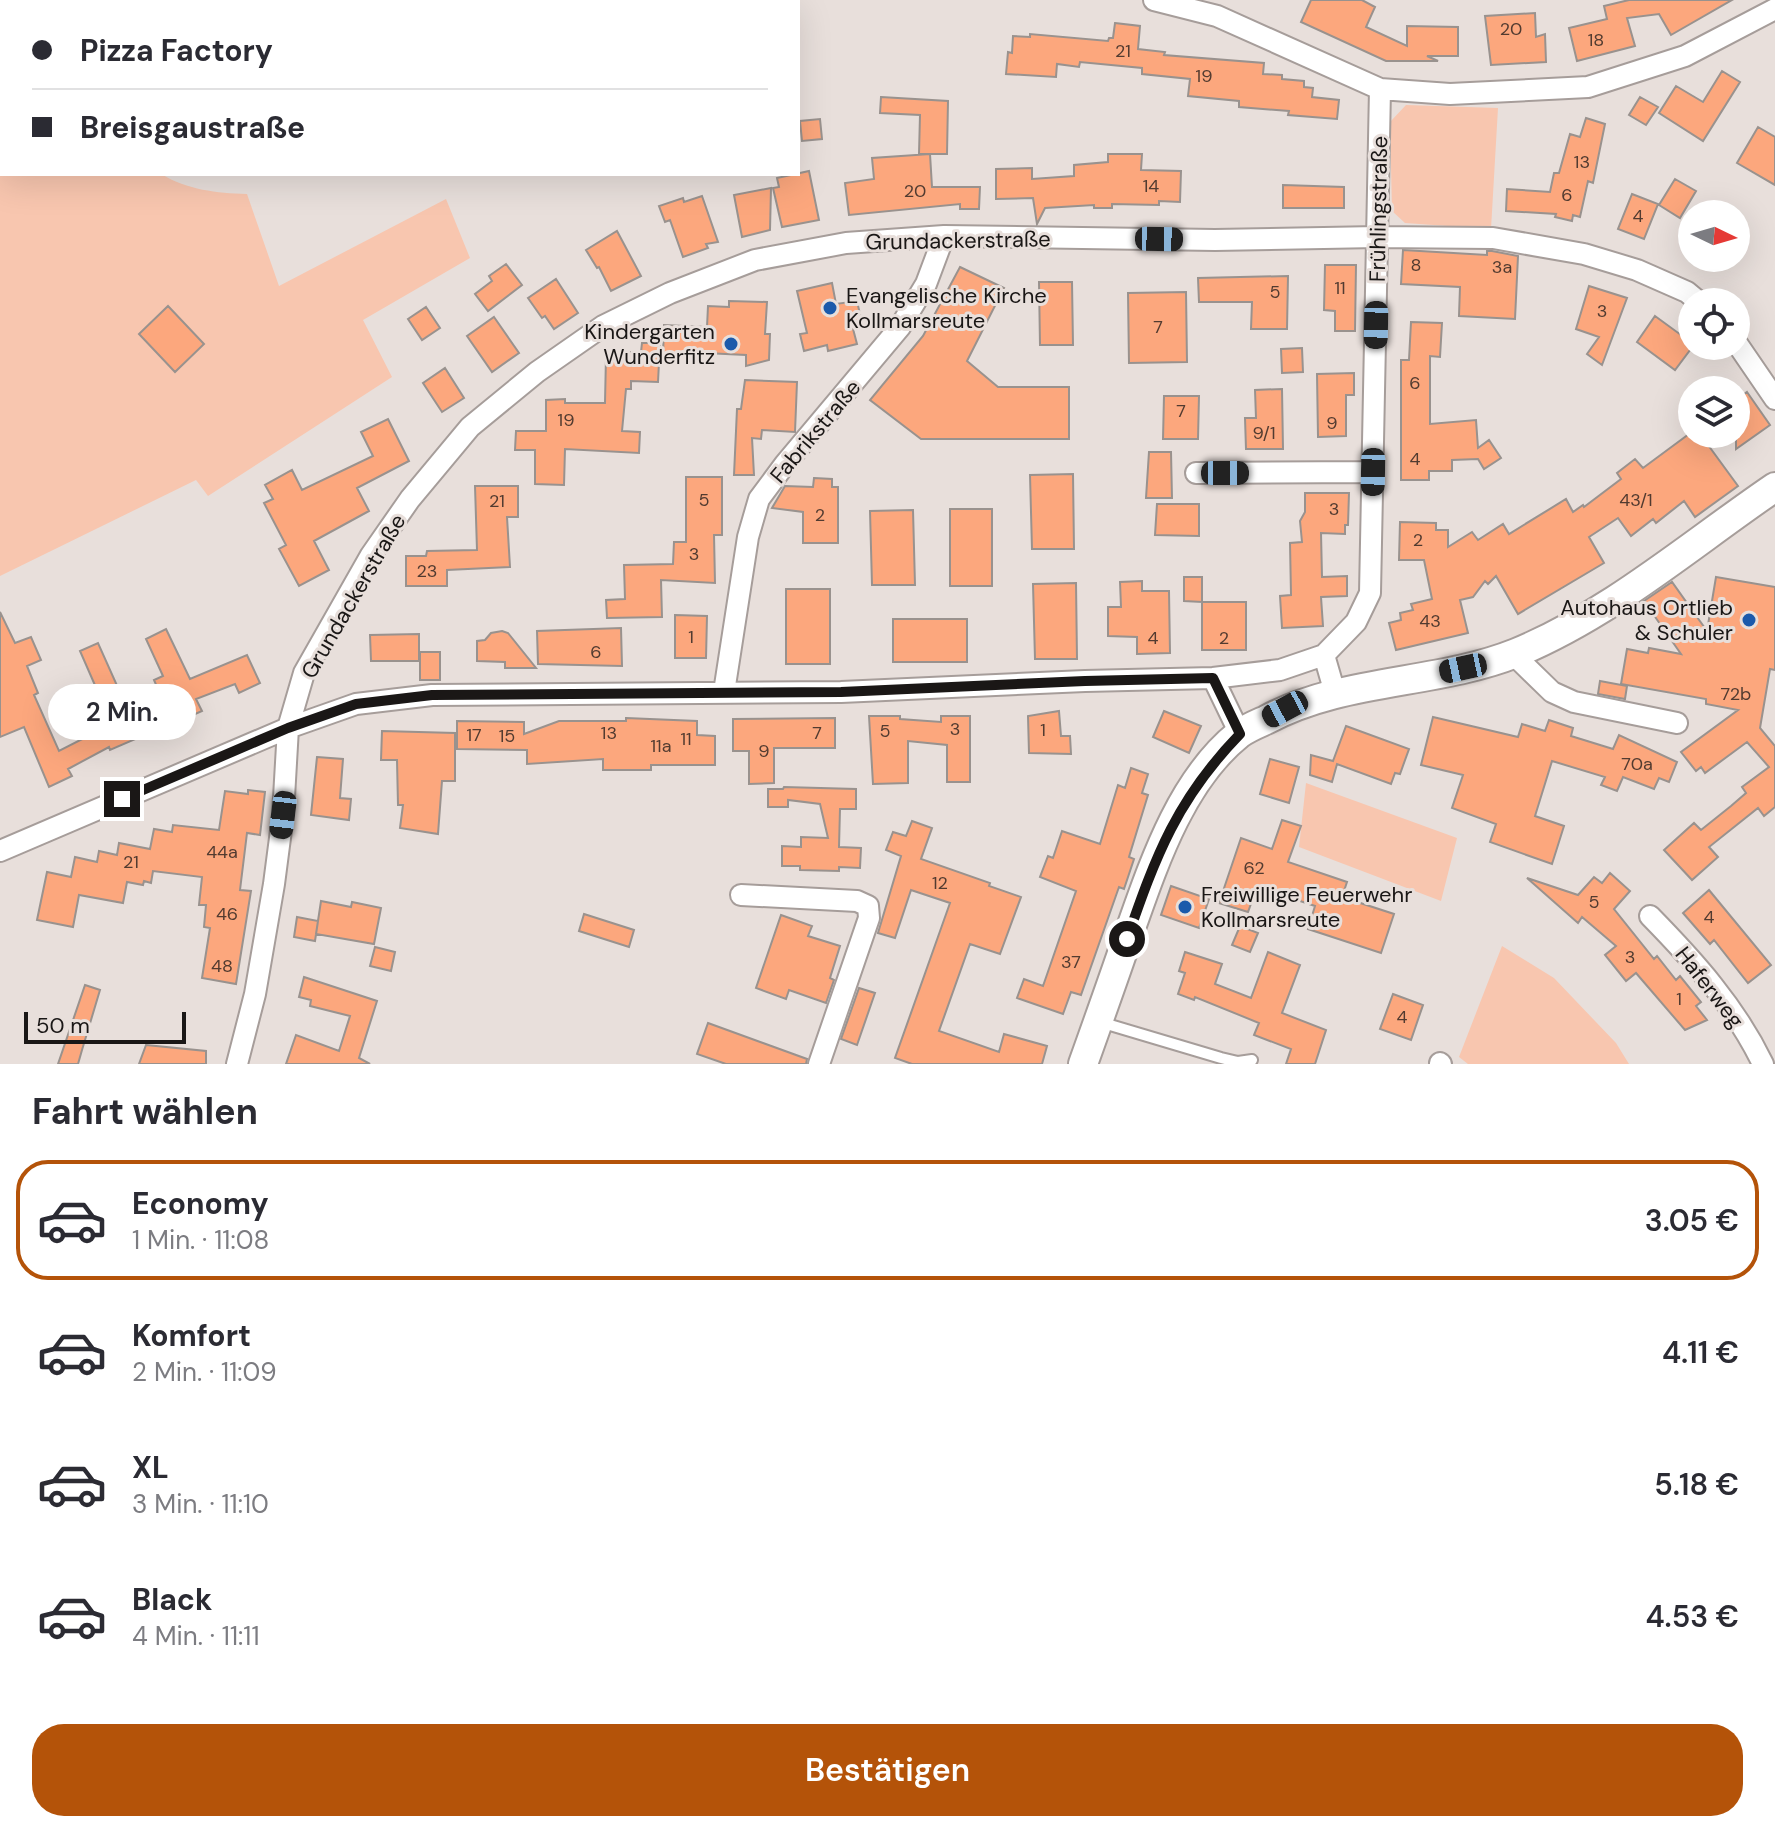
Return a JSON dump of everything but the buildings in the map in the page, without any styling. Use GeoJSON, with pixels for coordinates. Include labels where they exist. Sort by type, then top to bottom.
{"type":"FeatureCollection","features":[{"type":"Feature","properties":{"kind":"main road"},"geometry":{"type":"LineString","coordinates":[[1083,1064],[1165,838],[1186,799],[1212,763],[1240,734],[1285,709],[1335,693],[1486,663],[1562,633],[1775,487]]}},
{"type":"Feature","properties":{"kind":"street"},"geometry":{"type":"LineString","coordinates":[[1154,0],[1217,16],[1380,89],[1450,94],[1588,87],[1685,56],[1775,9]]}},
{"type":"Feature","properties":{"kind":"street","name":"Frühlingstraße"},"geometry":{"type":"LineString","coordinates":[[1324,655],[1356,622],[1370,593],[1380,89]]}},
{"type":"Feature","properties":{"kind":"street","name":"Grundackerstraße"},"geometry":{"type":"LineString","coordinates":[[237,1064],[255,994],[274,884],[283,815],[288,728],[304,673],[371,555],[410,499],[470,427],[537,372],[603,326],[670,293],[755,260],[846,243],[944,236],[1215,240],[1493,238],[1584,254],[1637,270],[1678,288]]}},
{"type":"Feature","properties":{"kind":"street","name":"Fabrikstraße"},"geometry":{"type":"LineString","coordinates":[[724,692],[748,537],[759,499],[900,327],[926,284],[944,236]]}},
{"type":"Feature","properties":{"kind":"street"},"geometry":{"type":"LineString","coordinates":[[1748,360],[1775,399]]}},
{"type":"Feature","properties":{"kind":"street"},"geometry":{"type":"LineString","coordinates":[[1196,473],[1373,472]]}},
{"type":"Feature","properties":{"kind":"street"},"geometry":{"type":"LineString","coordinates":[[1513,654],[1552,692],[1574,702],[1677,723]]}},
{"type":"Feature","properties":{"kind":"street"},"geometry":{"type":"LineString","coordinates":[[0,851],[288,728],[356,704],[432,695],[857,691],[1213,678],[1280,670],[1324,655],[1335,693]]}},
{"type":"Feature","properties":{"kind":"street"},"geometry":{"type":"LineString","coordinates":[[1213,678],[1240,734]]}},
{"type":"Feature","properties":{"kind":"street"},"geometry":{"type":"LineString","coordinates":[[741,895],[857,901],[868,906],[869,918],[819,1064]]}},
{"type":"Feature","properties":{"kind":"street","name":"Haferweg"},"geometry":{"type":"LineString","coordinates":[[1650,916],[1692,959],[1733,1010],[1763,1064]]}},
{"type":"Feature","properties":{"kind":"lane"},"geometry":{"type":"LineString","coordinates":[[1098,1021],[1221,1058],[1238,1062],[1252,1060]]}},
{"type":"Feature","properties":{"kind":"shaded area"},"geometry":{"type":"Polygon","coordinates":[[[1406,105],[1498,108],[1491,229],[1405,223],[1392,211],[1390,122],[1406,105]]]}},
{"type":"Feature","properties":{"kind":"shaded area"},"geometry":{"type":"Polygon","coordinates":[[[0,176],[165,176],[202,190],[247,194],[279,286],[446,199],[470,258],[363,320],[392,377],[208,496],[196,480],[0,576],[0,176]]]}},
{"type":"Feature","properties":{"kind":"shaded area"},"geometry":{"type":"Polygon","coordinates":[[[1306,783],[1457,838],[1441,901],[1299,847],[1306,783]]]}},
{"type":"Feature","properties":{"kind":"shaded area"},"geometry":{"type":"Polygon","coordinates":[[[1502,946],[1554,978],[1616,1043],[1629,1064],[1468,1064],[1459,1057],[1502,946]]]}},
{"type":"Feature","properties":{"kind":"place","name":"Evangelische Kirche Kollmarsreute"},"geometry":{"type":"Point","coordinates":[830,308]}},
{"type":"Feature","properties":{"kind":"place","name":"Kindergarten Wunderfitz"},"geometry":{"type":"Point","coordinates":[731,344]}},
{"type":"Feature","properties":{"kind":"place","name":"Autohaus Ortlieb & Schuler"},"geometry":{"type":"Point","coordinates":[1749,620]}},
{"type":"Feature","properties":{"kind":"place","name":"Freiwillige Feuerwehr Kollmarsreute"},"geometry":{"type":"Point","coordinates":[1185,907]}},
{"type":"Feature","properties":{"kind":"route"},"geometry":{"type":"LineString","coordinates":[[122,799],[288,728],[356,704],[432,695],[841,692],[1213,678],[1240,734],[1212,763],[1186,799],[1165,838],[1127,939]]}}]}
